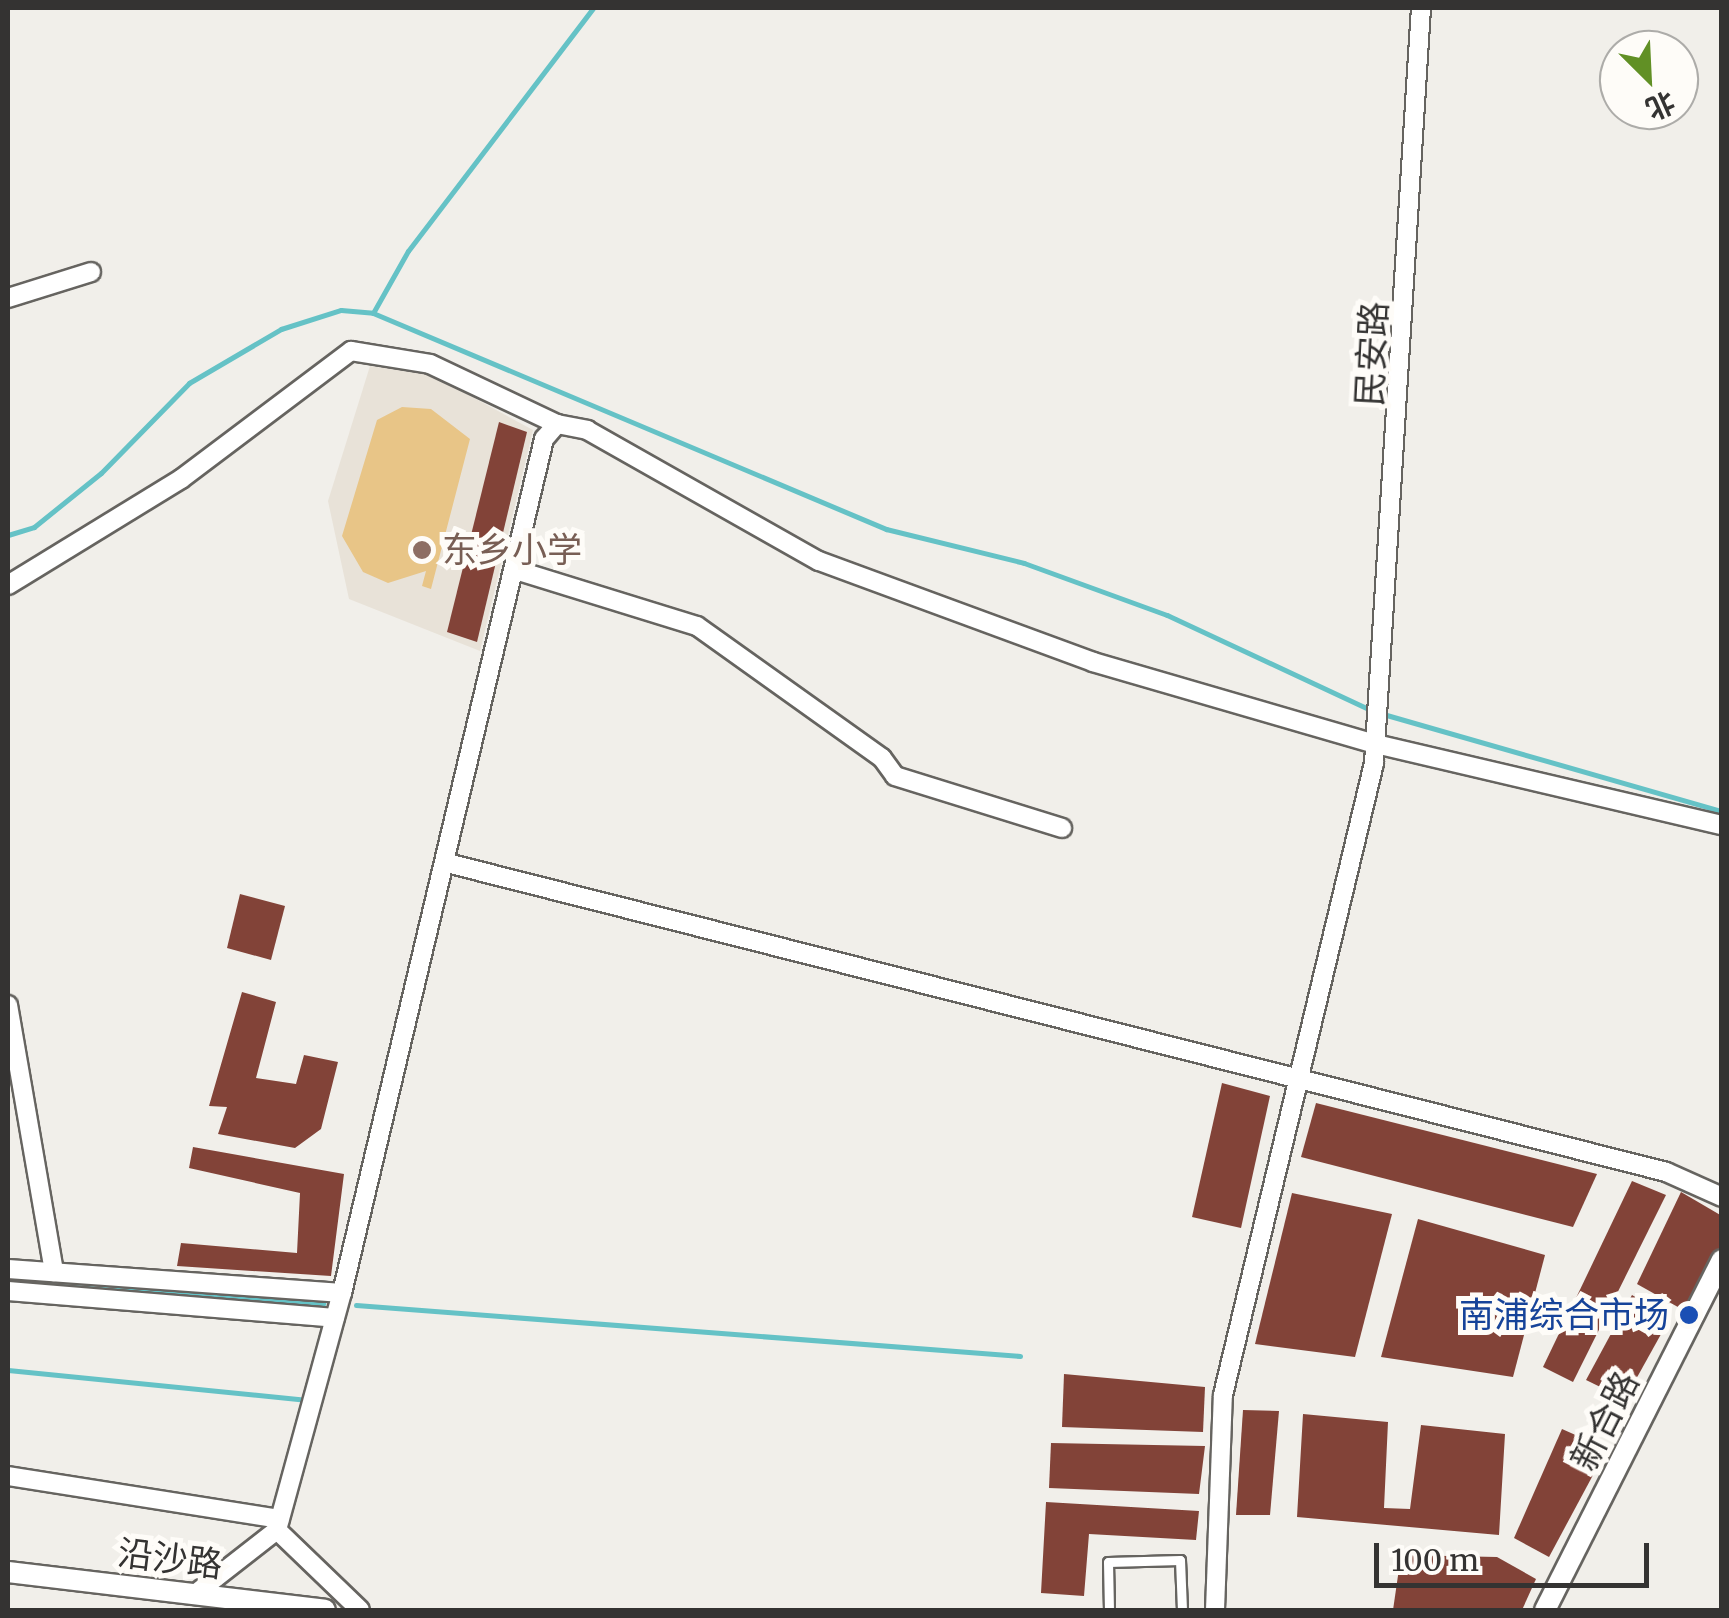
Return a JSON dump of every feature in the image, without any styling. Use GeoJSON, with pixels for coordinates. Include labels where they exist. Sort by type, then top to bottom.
{"type":"FeatureCollection","features":[{"type":"Feature","properties":{"kind":"street","name":"民安路"},"geometry":{"type":"LineString","coordinates":[[1215,1610],[1224,1394],[1376,744],[1421,8]]}},
{"type":"Feature","properties":{"kind":"street"},"geometry":{"type":"LineString","coordinates":[[8,298],[91,272]]}},
{"type":"Feature","properties":{"kind":"street"},"geometry":{"type":"LineString","coordinates":[[8,585],[180,479],[351,351],[430,364],[557,424],[587,430],[818,561],[1093,662],[1376,744],[1722,824]]}},
{"type":"Feature","properties":{"kind":"street"},"geometry":{"type":"LineString","coordinates":[[196,1594],[278,1524],[336,1318],[519,570],[544,439],[557,424]]}},
{"type":"Feature","properties":{"kind":"street"},"geometry":{"type":"LineString","coordinates":[[519,570],[697,626],[882,758],[894,776],[1062,828]]}},
{"type":"Feature","properties":{"kind":"street"},"geometry":{"type":"LineString","coordinates":[[446,862],[1295,1082],[1666,1172],[1722,1198]]}},
{"type":"Feature","properties":{"kind":"street"},"geometry":{"type":"LineString","coordinates":[[8,1006],[54,1272]]}},
{"type":"Feature","properties":{"kind":"street","name":"新合路"},"geometry":{"type":"LineString","coordinates":[[1545,1610],[1722,1260]]}},
{"type":"Feature","properties":{"kind":"street"},"geometry":{"type":"LineString","coordinates":[[8,1269],[342,1293]]}},
{"type":"Feature","properties":{"kind":"street"},"geometry":{"type":"LineString","coordinates":[[8,1291],[336,1318]]}},
{"type":"Feature","properties":{"kind":"street"},"geometry":{"type":"LineString","coordinates":[[8,1476],[278,1524],[360,1610]]}},
{"type":"Feature","properties":{"kind":"street","name":"沿沙路"},"geometry":{"type":"LineString","coordinates":[[8,1572],[325,1610]]}},
{"type":"Feature","properties":{"kind":"lane"},"geometry":{"type":"LineString","coordinates":[[1109,1610],[1108,1562],[1180,1560],[1182,1610]]}},
{"type":"Feature","properties":{"kind":"shaded area","name":"东乡小学"},"geometry":{"type":"Polygon","coordinates":[[[370,366],[432,375],[533,430],[480,651],[349,599],[328,501],[370,366]]]}},
{"type":"Feature","properties":{"kind":"shaded area"},"geometry":{"type":"Polygon","coordinates":[[[402,407],[431,409],[470,439],[431,589],[422,586],[426,571],[388,583],[363,572],[342,536],[377,420],[402,407]]]}},
{"type":"Feature","properties":{"kind":"building"},"geometry":{"type":"Polygon","coordinates":[[[499,422],[527,432],[477,642],[447,632],[499,422]]]}},
{"type":"Feature","properties":{"kind":"building"},"geometry":{"type":"Polygon","coordinates":[[[240,894],[285,906],[271,960],[227,948],[240,894]]]}},
{"type":"Feature","properties":{"kind":"building"},"geometry":{"type":"Polygon","coordinates":[[[242,992],[276,1002],[256,1078],[296,1084],[304,1055],[338,1062],[321,1129],[295,1148],[218,1134],[227,1107],[209,1106],[242,992]]]}},
{"type":"Feature","properties":{"kind":"building"},"geometry":{"type":"Polygon","coordinates":[[[1222,1083],[1270,1096],[1241,1228],[1192,1217],[1222,1083]]]}},
{"type":"Feature","properties":{"kind":"building"},"geometry":{"type":"Polygon","coordinates":[[[1316,1103],[1597,1174],[1573,1227],[1301,1157],[1316,1103]]]}},
{"type":"Feature","properties":{"kind":"building"},"geometry":{"type":"Polygon","coordinates":[[[193,1147],[344,1174],[331,1276],[177,1266],[181,1243],[297,1253],[300,1193],[189,1168],[193,1147]]]}},
{"type":"Feature","properties":{"kind":"building"},"geometry":{"type":"Polygon","coordinates":[[[1632,1181],[1666,1195],[1573,1382],[1543,1367],[1632,1181]]]}},
{"type":"Feature","properties":{"kind":"building"},"geometry":{"type":"Polygon","coordinates":[[[1681,1192],[1722,1216],[1722,1244],[1685,1311],[1637,1284],[1681,1192]]]}},
{"type":"Feature","properties":{"kind":"building"},"geometry":{"type":"Polygon","coordinates":[[[1292,1193],[1392,1214],[1355,1357],[1255,1344],[1292,1193]]]}},
{"type":"Feature","properties":{"kind":"building"},"geometry":{"type":"Polygon","coordinates":[[[1418,1219],[1545,1255],[1513,1377],[1381,1357],[1418,1219]]]}},
{"type":"Feature","properties":{"kind":"building"},"geometry":{"type":"Polygon","coordinates":[[[1632,1295],[1670,1318],[1625,1399],[1586,1380],[1632,1295]]]}},
{"type":"Feature","properties":{"kind":"building"},"geometry":{"type":"Polygon","coordinates":[[[1064,1374],[1205,1387],[1203,1432],[1062,1427],[1064,1374]]]}},
{"type":"Feature","properties":{"kind":"building"},"geometry":{"type":"Polygon","coordinates":[[[1243,1410],[1279,1411],[1270,1515],[1236,1515],[1243,1410]]]}},
{"type":"Feature","properties":{"kind":"building"},"geometry":{"type":"Polygon","coordinates":[[[1303,1414],[1388,1422],[1384,1508],[1410,1509],[1421,1425],[1505,1434],[1499,1535],[1297,1517],[1303,1414]]]}},
{"type":"Feature","properties":{"kind":"building"},"geometry":{"type":"Polygon","coordinates":[[[1562,1429],[1607,1449],[1549,1557],[1514,1538],[1562,1429]]]}},
{"type":"Feature","properties":{"kind":"building"},"geometry":{"type":"Polygon","coordinates":[[[1051,1443],[1205,1446],[1199,1494],[1049,1488],[1051,1443]]]}},
{"type":"Feature","properties":{"kind":"building"},"geometry":{"type":"Polygon","coordinates":[[[1046,1502],[1199,1511],[1196,1540],[1089,1534],[1084,1596],[1041,1593],[1046,1502]]]}},
{"type":"Feature","properties":{"kind":"building"},"geometry":{"type":"Polygon","coordinates":[[[1401,1555],[1497,1557],[1536,1579],[1522,1610],[1393,1610],[1401,1555]]]}},
{"type":"Feature","properties":{"kind":"waterway"},"geometry":{"type":"LineString","coordinates":[[8,535],[34,527],[101,473],[189,383],[281,329],[341,310],[373,313],[408,251],[593,8]]}},
{"type":"Feature","properties":{"kind":"waterway"},"geometry":{"type":"LineString","coordinates":[[373,313],[886,529],[1024,563],[1167,615],[1373,711]]}},
{"type":"Feature","properties":{"kind":"waterway"},"geometry":{"type":"LineString","coordinates":[[1383,714],[1722,811]]}},
{"type":"Feature","properties":{"kind":"waterway"},"geometry":{"type":"LineString","coordinates":[[41,1285],[323,1303]]}},
{"type":"Feature","properties":{"kind":"waterway"},"geometry":{"type":"LineString","coordinates":[[356,1305],[1020,1356]]}},
{"type":"Feature","properties":{"kind":"waterway"},"geometry":{"type":"LineString","coordinates":[[8,1370],[308,1400]]}},
{"type":"Feature","properties":{"kind":"place","name":"东乡小学"},"geometry":{"type":"Point","coordinates":[422,550]}},
{"type":"Feature","properties":{"kind":"place","name":"南浦综合市场"},"geometry":{"type":"Point","coordinates":[1689,1315]}}]}
